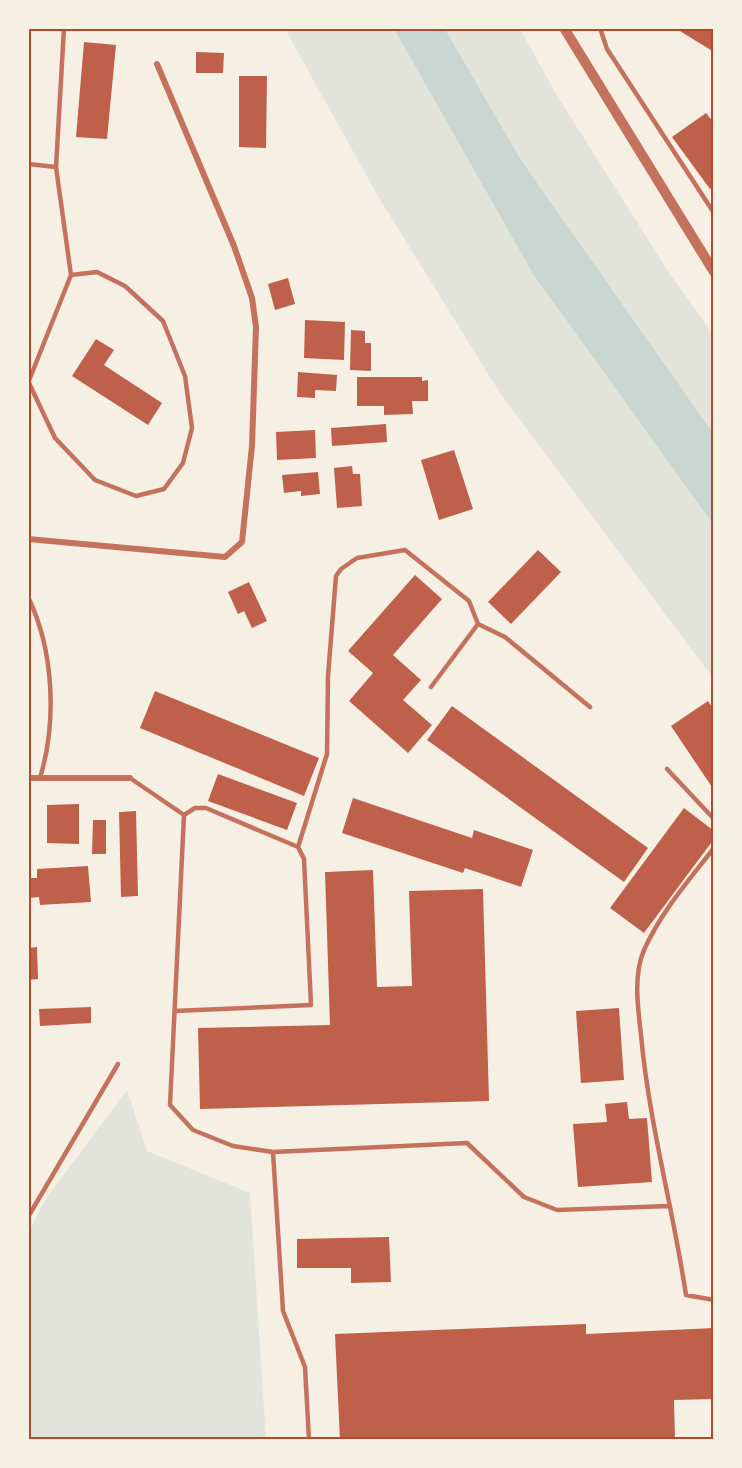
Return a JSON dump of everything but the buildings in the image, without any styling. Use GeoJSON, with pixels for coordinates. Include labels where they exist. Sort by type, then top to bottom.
{"type":"FeatureCollection","features":[{"type":"Feature","properties":{"kind":"street"},"geometry":{"type":"LineString","coordinates":[[564,28],[710,259],[714,272]]}},
{"type":"Feature","properties":{"kind":"street"},"geometry":{"type":"LineString","coordinates":[[28,539],[225,557],[242,542],[252,446],[256,327],[252,298],[234,246],[157,64]]}},
{"type":"Feature","properties":{"kind":"street"},"geometry":{"type":"LineString","coordinates":[[28,778],[130,778]]}},
{"type":"Feature","properties":{"kind":"lane"},"geometry":{"type":"LineString","coordinates":[[64,28],[56,166],[71,275],[29,383],[55,438],[94,480],[136,496],[164,489],[183,463],[192,428],[185,376],[164,321],[125,286],[97,272],[71,275]]}},
{"type":"Feature","properties":{"kind":"lane"},"geometry":{"type":"LineString","coordinates":[[600,28],[607,49],[714,213]]}},
{"type":"Feature","properties":{"kind":"lane"},"geometry":{"type":"LineString","coordinates":[[28,164],[56,166]]}},
{"type":"Feature","properties":{"kind":"lane"},"geometry":{"type":"LineString","coordinates":[[298,847],[327,754],[328,676],[336,576],[341,568],[357,558],[405,550],[469,601],[478,624],[505,637],[590,707]]}},
{"type":"Feature","properties":{"kind":"lane"},"geometry":{"type":"LineString","coordinates":[[28,597],[40,621],[49,664],[48,751],[40,778]]}},
{"type":"Feature","properties":{"kind":"lane"},"geometry":{"type":"LineString","coordinates":[[431,687],[478,624]]}},
{"type":"Feature","properties":{"kind":"lane"},"geometry":{"type":"LineString","coordinates":[[667,769],[714,819]]}},
{"type":"Feature","properties":{"kind":"lane"},"geometry":{"type":"LineString","coordinates":[[130,778],[184,815]]}},
{"type":"Feature","properties":{"kind":"lane"},"geometry":{"type":"LineString","coordinates":[[175,1011],[311,1005],[304,859],[298,847],[206,808],[195,808],[184,815]]}},
{"type":"Feature","properties":{"kind":"lane"},"geometry":{"type":"LineString","coordinates":[[184,815],[170,1105],[193,1130],[233,1146],[273,1152],[467,1143],[524,1197],[557,1210],[669,1206]]}},
{"type":"Feature","properties":{"kind":"lane"},"geometry":{"type":"LineString","coordinates":[[714,848],[664,914],[644,951],[637,991],[645,1077],[669,1206],[678,1238],[686,1295],[714,1300]]}},
{"type":"Feature","properties":{"kind":"lane"},"geometry":{"type":"LineString","coordinates":[[28,1216],[118,1064]]}},
{"type":"Feature","properties":{"kind":"lane"},"geometry":{"type":"LineString","coordinates":[[273,1152],[283,1311],[305,1367],[309,1440]]}},
{"type":"Feature","properties":{"kind":"shaded area"},"geometry":{"type":"Polygon","coordinates":[[[285,29],[394,29],[533,274],[713,524],[713,678],[500,393],[379,198],[285,29]]]}},
{"type":"Feature","properties":{"kind":"shaded area"},"geometry":{"type":"Polygon","coordinates":[[[394,29],[445,29],[521,160],[713,433],[713,524],[533,274],[394,29]]]}},
{"type":"Feature","properties":{"kind":"shaded area"},"geometry":{"type":"Polygon","coordinates":[[[445,29],[520,29],[558,97],[666,268],[713,335],[713,433],[521,160],[445,29]]]}},
{"type":"Feature","properties":{"kind":"shaded area"},"geometry":{"type":"Polygon","coordinates":[[[127,1090],[147,1151],[250,1193],[266,1439],[29,1439],[29,1231],[45,1200],[127,1090]]]}}]}
